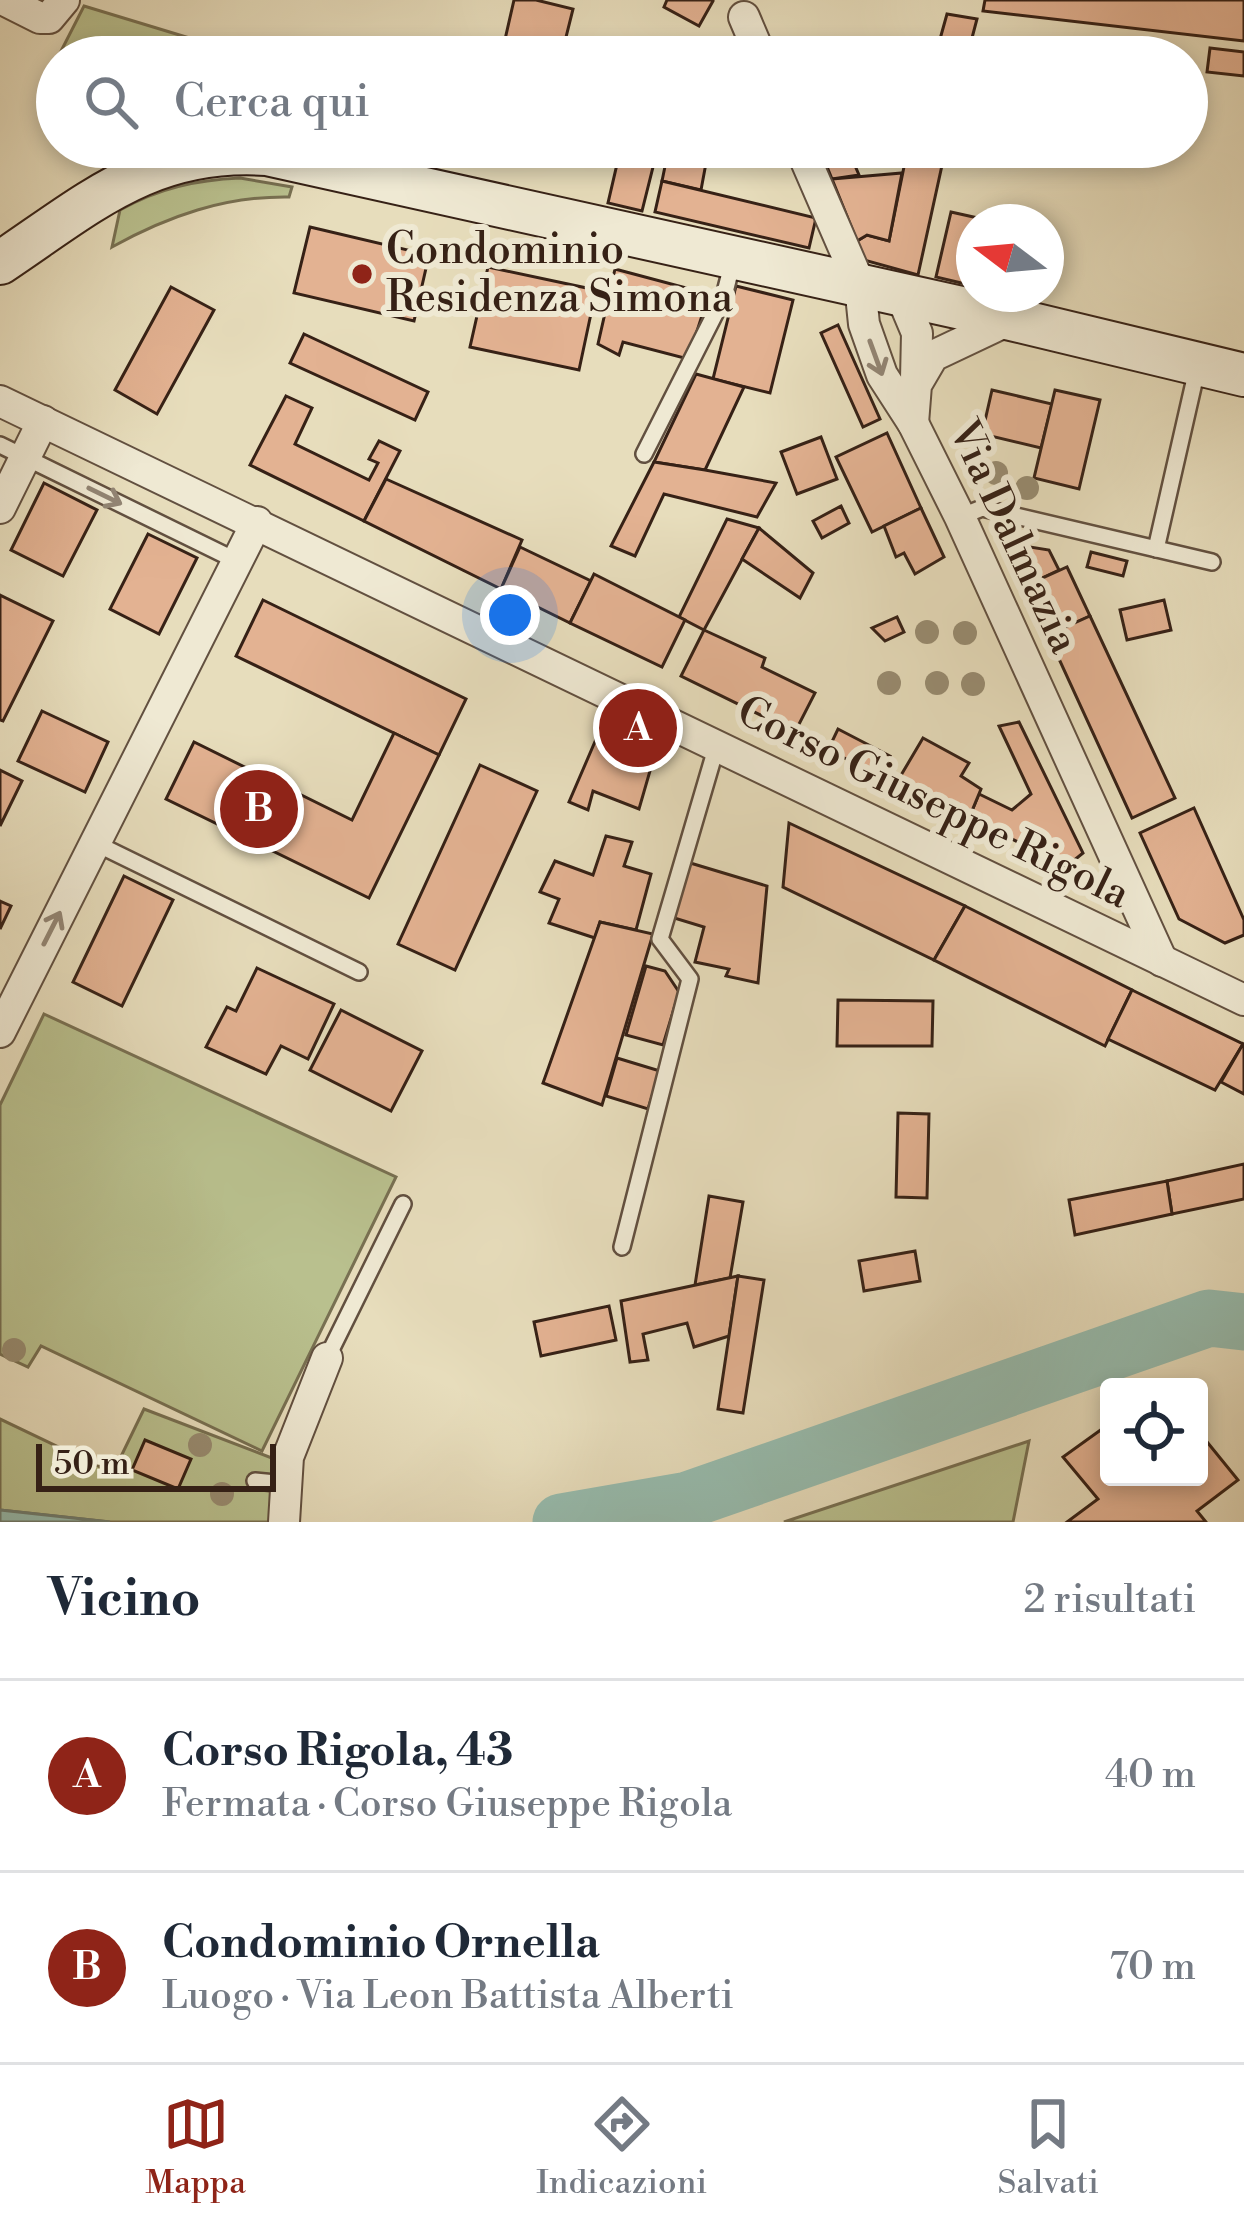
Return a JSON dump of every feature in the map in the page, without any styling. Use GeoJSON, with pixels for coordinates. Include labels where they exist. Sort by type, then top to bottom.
{"type":"FeatureCollection","features":[{"type":"Feature","properties":{"kind":"street"},"geometry":{"type":"LineString","coordinates":[[4,0],[40,18],[50,18],[64,0]]}},
{"type":"Feature","properties":{"kind":"street"},"geometry":{"type":"LineString","coordinates":[[0,263],[138,174],[156,168]]}},
{"type":"Feature","properties":{"kind":"street"},"geometry":{"type":"LineString","coordinates":[[333,168],[1244,375]]}},
{"type":"Feature","properties":{"kind":"street","name":"Via Dalmazia"},"geometry":{"type":"LineString","coordinates":[[812,168],[881,290],[864,324],[882,375],[913,423],[960,517],[1162,961]]}},
{"type":"Feature","properties":{"kind":"street"},"geometry":{"type":"LineString","coordinates":[[881,290],[917,333],[913,423]]}},
{"type":"Feature","properties":{"kind":"street"},"geometry":{"type":"LineString","coordinates":[[916,385],[932,356],[1011,319]]}},
{"type":"Feature","properties":{"kind":"street","name":"Corso Giuseppe Rigola"},"geometry":{"type":"LineString","coordinates":[[1,402],[1244,1000]]}},
{"type":"Feature","properties":{"kind":"street"},"geometry":{"type":"LineString","coordinates":[[0,508],[12,451],[43,421]]}},
{"type":"Feature","properties":{"kind":"street"},"geometry":{"type":"LineString","coordinates":[[3,1018],[257,522]]}},
{"type":"Feature","properties":{"kind":"street"},"geometry":{"type":"LineString","coordinates":[[277,1500],[296,1429],[327,1358]]}},
{"type":"Feature","properties":{"kind":"lane"},"geometry":{"type":"LineString","coordinates":[[644,454],[724,296],[734,259]]}},
{"type":"Feature","properties":{"kind":"lane"},"geometry":{"type":"LineString","coordinates":[[1156,549],[1198,364]]}},
{"type":"Feature","properties":{"kind":"lane"},"geometry":{"type":"LineString","coordinates":[[12,451],[237,561]]}},
{"type":"Feature","properties":{"kind":"lane"},"geometry":{"type":"LineString","coordinates":[[960,517],[982,508],[1212,562]]}},
{"type":"Feature","properties":{"kind":"lane"},"geometry":{"type":"LineString","coordinates":[[622,1247],[690,979],[660,939],[717,745]]}},
{"type":"Feature","properties":{"kind":"lane"},"geometry":{"type":"LineString","coordinates":[[95,843],[359,972]]}},
{"type":"Feature","properties":{"kind":"lane"},"geometry":{"type":"LineString","coordinates":[[327,1358],[403,1204]]}},
{"type":"Feature","properties":{"kind":"green space"},"geometry":{"type":"Polygon","coordinates":[[[84,6],[183,36],[69,36],[84,6]]]}},
{"type":"Feature","properties":{"kind":"green space"},"geometry":{"type":"Polygon","coordinates":[[[240,178],[292,187],[289,197],[242,200],[198,210],[112,247],[120,210],[178,186],[240,178]]]}},
{"type":"Feature","properties":{"kind":"green space"},"geometry":{"type":"Polygon","coordinates":[[[44,1014],[396,1177],[262,1451],[41,1346],[28,1367],[0,1354],[0,1105],[44,1014]]]}},
{"type":"Feature","properties":{"kind":"green space"},"geometry":{"type":"Polygon","coordinates":[[[144,1409],[277,1460],[270,1522],[110,1522],[0,1510],[0,1419],[113,1473],[144,1409]]]}},
{"type":"Feature","properties":{"kind":"green space"},"geometry":{"type":"Polygon","coordinates":[[[1029,1441],[1013,1522],[784,1522],[1029,1441]]]}},
{"type":"Feature","properties":{"kind":"shaded area"},"geometry":{"type":"Polygon","coordinates":[[[0,1510],[110,1522],[0,1522],[0,1510]]]}},
{"type":"Feature","properties":{"kind":"building"},"geometry":{"type":"Polygon","coordinates":[[[514,0],[573,9],[566,36],[506,36],[514,0]]]}},
{"type":"Feature","properties":{"kind":"building"},"geometry":{"type":"Polygon","coordinates":[[[667,0],[713,1],[699,26],[664,7],[667,0]]]}},
{"type":"Feature","properties":{"kind":"building"},"geometry":{"type":"Polygon","coordinates":[[[985,0],[1244,0],[1244,41],[1208,36],[983,11],[985,0]]]}},
{"type":"Feature","properties":{"kind":"building"},"geometry":{"type":"Polygon","coordinates":[[[947,14],[977,19],[973,36],[941,36],[947,14]]]}},
{"type":"Feature","properties":{"kind":"building"},"geometry":{"type":"Polygon","coordinates":[[[1210,48],[1244,52],[1244,76],[1208,72],[1210,48]]]}},
{"type":"Feature","properties":{"kind":"building"},"geometry":{"type":"Polygon","coordinates":[[[616,168],[653,168],[642,211],[608,203],[616,168]]]}},
{"type":"Feature","properties":{"kind":"building"},"geometry":{"type":"Polygon","coordinates":[[[665,168],[705,168],[701,190],[662,181],[665,168]]]}},
{"type":"Feature","properties":{"kind":"building"},"geometry":{"type":"Polygon","coordinates":[[[828,168],[856,168],[859,175],[832,179],[828,168]]]}},
{"type":"Feature","properties":{"kind":"building"},"geometry":{"type":"Polygon","coordinates":[[[904,168],[941,168],[918,275],[853,257],[857,241],[867,235],[889,241],[904,168]]]}},
{"type":"Feature","properties":{"kind":"building"},"geometry":{"type":"Polygon","coordinates":[[[902,173],[889,241],[867,235],[857,241],[832,179],[902,173]]]}},
{"type":"Feature","properties":{"kind":"building"},"geometry":{"type":"Polygon","coordinates":[[[662,181],[816,218],[809,248],[655,212],[662,181]]]}},
{"type":"Feature","properties":{"kind":"building"},"geometry":{"type":"Polygon","coordinates":[[[951,212],[956,213],[956,282],[936,277],[951,212]]]}},
{"type":"Feature","properties":{"kind":"building","name":"Condominio Residenza Simona"},"geometry":{"type":"Polygon","coordinates":[[[310,227],[429,255],[414,321],[294,293],[310,227]]]}},
{"type":"Feature","properties":{"kind":"building"},"geometry":{"type":"Polygon","coordinates":[[[488,267],[596,290],[579,370],[470,347],[488,267]]]}},
{"type":"Feature","properties":{"kind":"building"},"geometry":{"type":"Polygon","coordinates":[[[615,269],[709,294],[688,359],[623,342],[619,355],[598,344],[615,269]]]}},
{"type":"Feature","properties":{"kind":"building"},"geometry":{"type":"Polygon","coordinates":[[[736,286],[793,300],[770,393],[713,379],[736,286]]]}},
{"type":"Feature","properties":{"kind":"building"},"geometry":{"type":"Polygon","coordinates":[[[171,287],[214,310],[157,414],[115,390],[171,287]]]}},
{"type":"Feature","properties":{"kind":"building"},"geometry":{"type":"Polygon","coordinates":[[[838,325],[880,419],[863,427],[821,333],[838,325]]]}},
{"type":"Feature","properties":{"kind":"building"},"geometry":{"type":"Polygon","coordinates":[[[304,334],[428,392],[415,420],[290,363],[304,334]]]}},
{"type":"Feature","properties":{"kind":"building"},"geometry":{"type":"Polygon","coordinates":[[[696,374],[744,387],[705,470],[654,462],[696,374]]]}},
{"type":"Feature","properties":{"kind":"building"},"geometry":{"type":"Polygon","coordinates":[[[992,390],[1052,404],[1041,448],[982,434],[992,390]]]}},
{"type":"Feature","properties":{"kind":"building"},"geometry":{"type":"Polygon","coordinates":[[[1055,390],[1100,400],[1079,489],[1034,478],[1055,390]]]}},
{"type":"Feature","properties":{"kind":"building"},"geometry":{"type":"Polygon","coordinates":[[[286,396],[312,408],[295,444],[369,480],[378,463],[369,459],[379,441],[400,451],[364,521],[250,465],[286,396]]]}},
{"type":"Feature","properties":{"kind":"building"},"geometry":{"type":"Polygon","coordinates":[[[887,433],[921,508],[872,532],[836,457],[887,433]]]}},
{"type":"Feature","properties":{"kind":"building"},"geometry":{"type":"Polygon","coordinates":[[[821,437],[837,479],[797,494],[781,452],[821,437]]]}},
{"type":"Feature","properties":{"kind":"building"},"geometry":{"type":"Polygon","coordinates":[[[654,462],[776,483],[757,517],[664,494],[635,556],[611,546],[654,462]]]}},
{"type":"Feature","properties":{"kind":"building"},"geometry":{"type":"Polygon","coordinates":[[[386,479],[522,540],[501,589],[364,521],[386,479]]]}},
{"type":"Feature","properties":{"kind":"building"},"geometry":{"type":"Polygon","coordinates":[[[44,483],[97,510],[63,576],[11,550],[44,483]]]}},
{"type":"Feature","properties":{"kind":"building"},"geometry":{"type":"Polygon","coordinates":[[[841,506],[849,523],[822,538],[813,521],[841,506]]]}},
{"type":"Feature","properties":{"kind":"building"},"geometry":{"type":"Polygon","coordinates":[[[921,508],[944,557],[915,574],[904,553],[896,557],[884,526],[921,508]]]}},
{"type":"Feature","properties":{"kind":"building"},"geometry":{"type":"Polygon","coordinates":[[[727,519],[759,528],[704,630],[679,617],[727,519]]]}},
{"type":"Feature","properties":{"kind":"building"},"geometry":{"type":"Polygon","coordinates":[[[759,528],[813,573],[800,598],[742,559],[759,528]]]}},
{"type":"Feature","properties":{"kind":"building"},"geometry":{"type":"Polygon","coordinates":[[[148,534],[197,558],[159,634],[110,609],[148,534]]]}},
{"type":"Feature","properties":{"kind":"building"},"geometry":{"type":"Polygon","coordinates":[[[1005,543],[1049,550],[1059,570],[1025,586],[1005,543]]]}},
{"type":"Feature","properties":{"kind":"building"},"geometry":{"type":"Polygon","coordinates":[[[520,547],[591,581],[570,623],[501,589],[520,547]]]}},
{"type":"Feature","properties":{"kind":"building"},"geometry":{"type":"Polygon","coordinates":[[[1091,552],[1127,561],[1123,576],[1087,567],[1091,552]]]}},
{"type":"Feature","properties":{"kind":"building"},"geometry":{"type":"Polygon","coordinates":[[[1067,567],[1090,616],[1048,635],[1025,586],[1067,567]]]}},
{"type":"Feature","properties":{"kind":"building"},"geometry":{"type":"Polygon","coordinates":[[[594,574],[685,620],[662,667],[570,623],[594,574]]]}},
{"type":"Feature","properties":{"kind":"building"},"geometry":{"type":"Polygon","coordinates":[[[0,595],[53,621],[3,721],[0,720],[0,595]]]}},
{"type":"Feature","properties":{"kind":"building"},"geometry":{"type":"Polygon","coordinates":[[[263,600],[466,699],[439,755],[236,656],[263,600]]]}},
{"type":"Feature","properties":{"kind":"building"},"geometry":{"type":"Polygon","coordinates":[[[1164,600],[1171,630],[1127,640],[1120,610],[1164,600]]]}},
{"type":"Feature","properties":{"kind":"building"},"geometry":{"type":"Polygon","coordinates":[[[1090,616],[1175,798],[1132,818],[1048,635],[1090,616]]]}},
{"type":"Feature","properties":{"kind":"building"},"geometry":{"type":"Polygon","coordinates":[[[897,617],[904,632],[885,641],[872,628],[897,617]]]}},
{"type":"Feature","properties":{"kind":"building"},"geometry":{"type":"Polygon","coordinates":[[[704,630],[765,658],[762,667],[815,693],[795,732],[681,676],[704,630]]]}},
{"type":"Feature","properties":{"kind":"building"},"geometry":{"type":"Polygon","coordinates":[[[42,711],[108,742],[85,792],[18,761],[42,711]]]}},
{"type":"Feature","properties":{"kind":"building"},"geometry":{"type":"Polygon","coordinates":[[[1019,722],[1083,853],[1067,866],[969,818],[979,794],[1012,810],[1031,794],[999,726],[1019,722]]]}},
{"type":"Feature","properties":{"kind":"building"},"geometry":{"type":"Polygon","coordinates":[[[838,729],[890,756],[879,775],[828,750],[838,729]]]}},
{"type":"Feature","properties":{"kind":"building"},"geometry":{"type":"Polygon","coordinates":[[[600,730],[654,757],[639,809],[593,791],[588,810],[569,802],[600,730]]]}},
{"type":"Feature","properties":{"kind":"building"},"geometry":{"type":"Polygon","coordinates":[[[394,733],[439,755],[369,898],[166,799],[194,742],[352,820],[394,733]]]}},
{"type":"Feature","properties":{"kind":"building"},"geometry":{"type":"Polygon","coordinates":[[[923,738],[969,763],[961,776],[981,789],[969,818],[897,782],[923,738]]]}},
{"type":"Feature","properties":{"kind":"building"},"geometry":{"type":"Polygon","coordinates":[[[480,765],[537,791],[455,970],[398,944],[480,765]]]}},
{"type":"Feature","properties":{"kind":"building"},"geometry":{"type":"Polygon","coordinates":[[[0,770],[22,781],[0,826],[0,770]]]}},
{"type":"Feature","properties":{"kind":"building"},"geometry":{"type":"Polygon","coordinates":[[[1194,808],[1244,920],[1244,935],[1225,943],[1179,919],[1140,833],[1194,808]]]}},
{"type":"Feature","properties":{"kind":"building"},"geometry":{"type":"Polygon","coordinates":[[[789,823],[965,906],[934,960],[783,887],[789,823]]]}},
{"type":"Feature","properties":{"kind":"building"},"geometry":{"type":"Polygon","coordinates":[[[606,836],[632,842],[624,866],[651,874],[636,930],[600,922],[595,938],[549,923],[559,899],[540,892],[555,861],[593,875],[606,836]]]}},
{"type":"Feature","properties":{"kind":"building"},"geometry":{"type":"Polygon","coordinates":[[[687,862],[767,886],[758,983],[726,976],[729,969],[695,962],[704,927],[671,917],[687,862]]]}},
{"type":"Feature","properties":{"kind":"building"},"geometry":{"type":"Polygon","coordinates":[[[124,876],[173,900],[122,1006],[73,982],[124,876]]]}},
{"type":"Feature","properties":{"kind":"building"},"geometry":{"type":"Polygon","coordinates":[[[0,901],[11,906],[0,929],[0,901]]]}},
{"type":"Feature","properties":{"kind":"building"},"geometry":{"type":"Polygon","coordinates":[[[965,906],[1132,990],[1105,1046],[934,960],[965,906]]]}},
{"type":"Feature","properties":{"kind":"building"},"geometry":{"type":"Polygon","coordinates":[[[600,922],[653,934],[602,1105],[543,1083],[600,922]]]}},
{"type":"Feature","properties":{"kind":"building"},"geometry":{"type":"Polygon","coordinates":[[[646,966],[665,971],[679,992],[663,1045],[626,1035],[646,966]]]}},
{"type":"Feature","properties":{"kind":"building"},"geometry":{"type":"Polygon","coordinates":[[[257,968],[334,1004],[308,1059],[281,1046],[266,1074],[206,1047],[227,1007],[236,1011],[257,968]]]}},
{"type":"Feature","properties":{"kind":"building"},"geometry":{"type":"Polygon","coordinates":[[[1132,990],[1243,1044],[1215,1090],[1108,1039],[1132,990]]]}},
{"type":"Feature","properties":{"kind":"building"},"geometry":{"type":"Polygon","coordinates":[[[838,1000],[933,1001],[932,1046],[837,1046],[838,1000]]]}},
{"type":"Feature","properties":{"kind":"building"},"geometry":{"type":"Polygon","coordinates":[[[341,1010],[422,1051],[391,1111],[310,1070],[341,1010]]]}},
{"type":"Feature","properties":{"kind":"building"},"geometry":{"type":"Polygon","coordinates":[[[1244,1045],[1244,1094],[1221,1082],[1244,1045]]]}},
{"type":"Feature","properties":{"kind":"building"},"geometry":{"type":"Polygon","coordinates":[[[617,1058],[660,1071],[648,1109],[606,1096],[617,1058]]]}},
{"type":"Feature","properties":{"kind":"building"},"geometry":{"type":"Polygon","coordinates":[[[898,1113],[929,1114],[927,1198],[896,1197],[898,1113]]]}},
{"type":"Feature","properties":{"kind":"building"},"geometry":{"type":"Polygon","coordinates":[[[1244,1164],[1244,1199],[1172,1214],[1167,1181],[1244,1164]]]}},
{"type":"Feature","properties":{"kind":"building"},"geometry":{"type":"Polygon","coordinates":[[[1167,1181],[1172,1214],[1075,1235],[1069,1200],[1167,1181]]]}},
{"type":"Feature","properties":{"kind":"building"},"geometry":{"type":"Polygon","coordinates":[[[709,1196],[743,1202],[730,1278],[695,1285],[709,1196]]]}},
{"type":"Feature","properties":{"kind":"building"},"geometry":{"type":"Polygon","coordinates":[[[915,1251],[920,1281],[864,1291],[859,1261],[915,1251]]]}},
{"type":"Feature","properties":{"kind":"building"},"geometry":{"type":"Polygon","coordinates":[[[738,1276],[729,1336],[694,1347],[687,1323],[643,1334],[648,1360],[630,1362],[621,1301],[738,1276]]]}},
{"type":"Feature","properties":{"kind":"building"},"geometry":{"type":"Polygon","coordinates":[[[738,1276],[764,1280],[743,1413],[718,1409],[738,1276]]]}},
{"type":"Feature","properties":{"kind":"building"},"geometry":{"type":"Polygon","coordinates":[[[609,1306],[616,1340],[541,1356],[534,1322],[609,1306]]]}},
{"type":"Feature","properties":{"kind":"building"},"geometry":{"type":"Polygon","coordinates":[[[1100,1430],[1100,1486],[1208,1486],[1208,1443],[1238,1480],[1197,1511],[1206,1522],[1067,1522],[1098,1499],[1063,1457],[1100,1430]]]}},
{"type":"Feature","properties":{"kind":"building"},"geometry":{"type":"Polygon","coordinates":[[[145,1440],[191,1459],[178,1489],[132,1470],[145,1440]]]}},
{"type":"Feature","properties":{"kind":"waterway"},"geometry":{"type":"LineString","coordinates":[[561,1522],[688,1500],[1209,1318],[1244,1322]]}},
{"type":"Feature","properties":{"kind":"place","name":"Condominio Residenza Simona"},"geometry":{"type":"Point","coordinates":[362,274]}},
{"type":"Feature","properties":{"kind":"place","name":"Corso Rigola, 43"},"geometry":{"type":"Point","coordinates":[638,728]}},
{"type":"Feature","properties":{"kind":"place","name":"Condominio Ornella"},"geometry":{"type":"Point","coordinates":[259,809]}}]}
